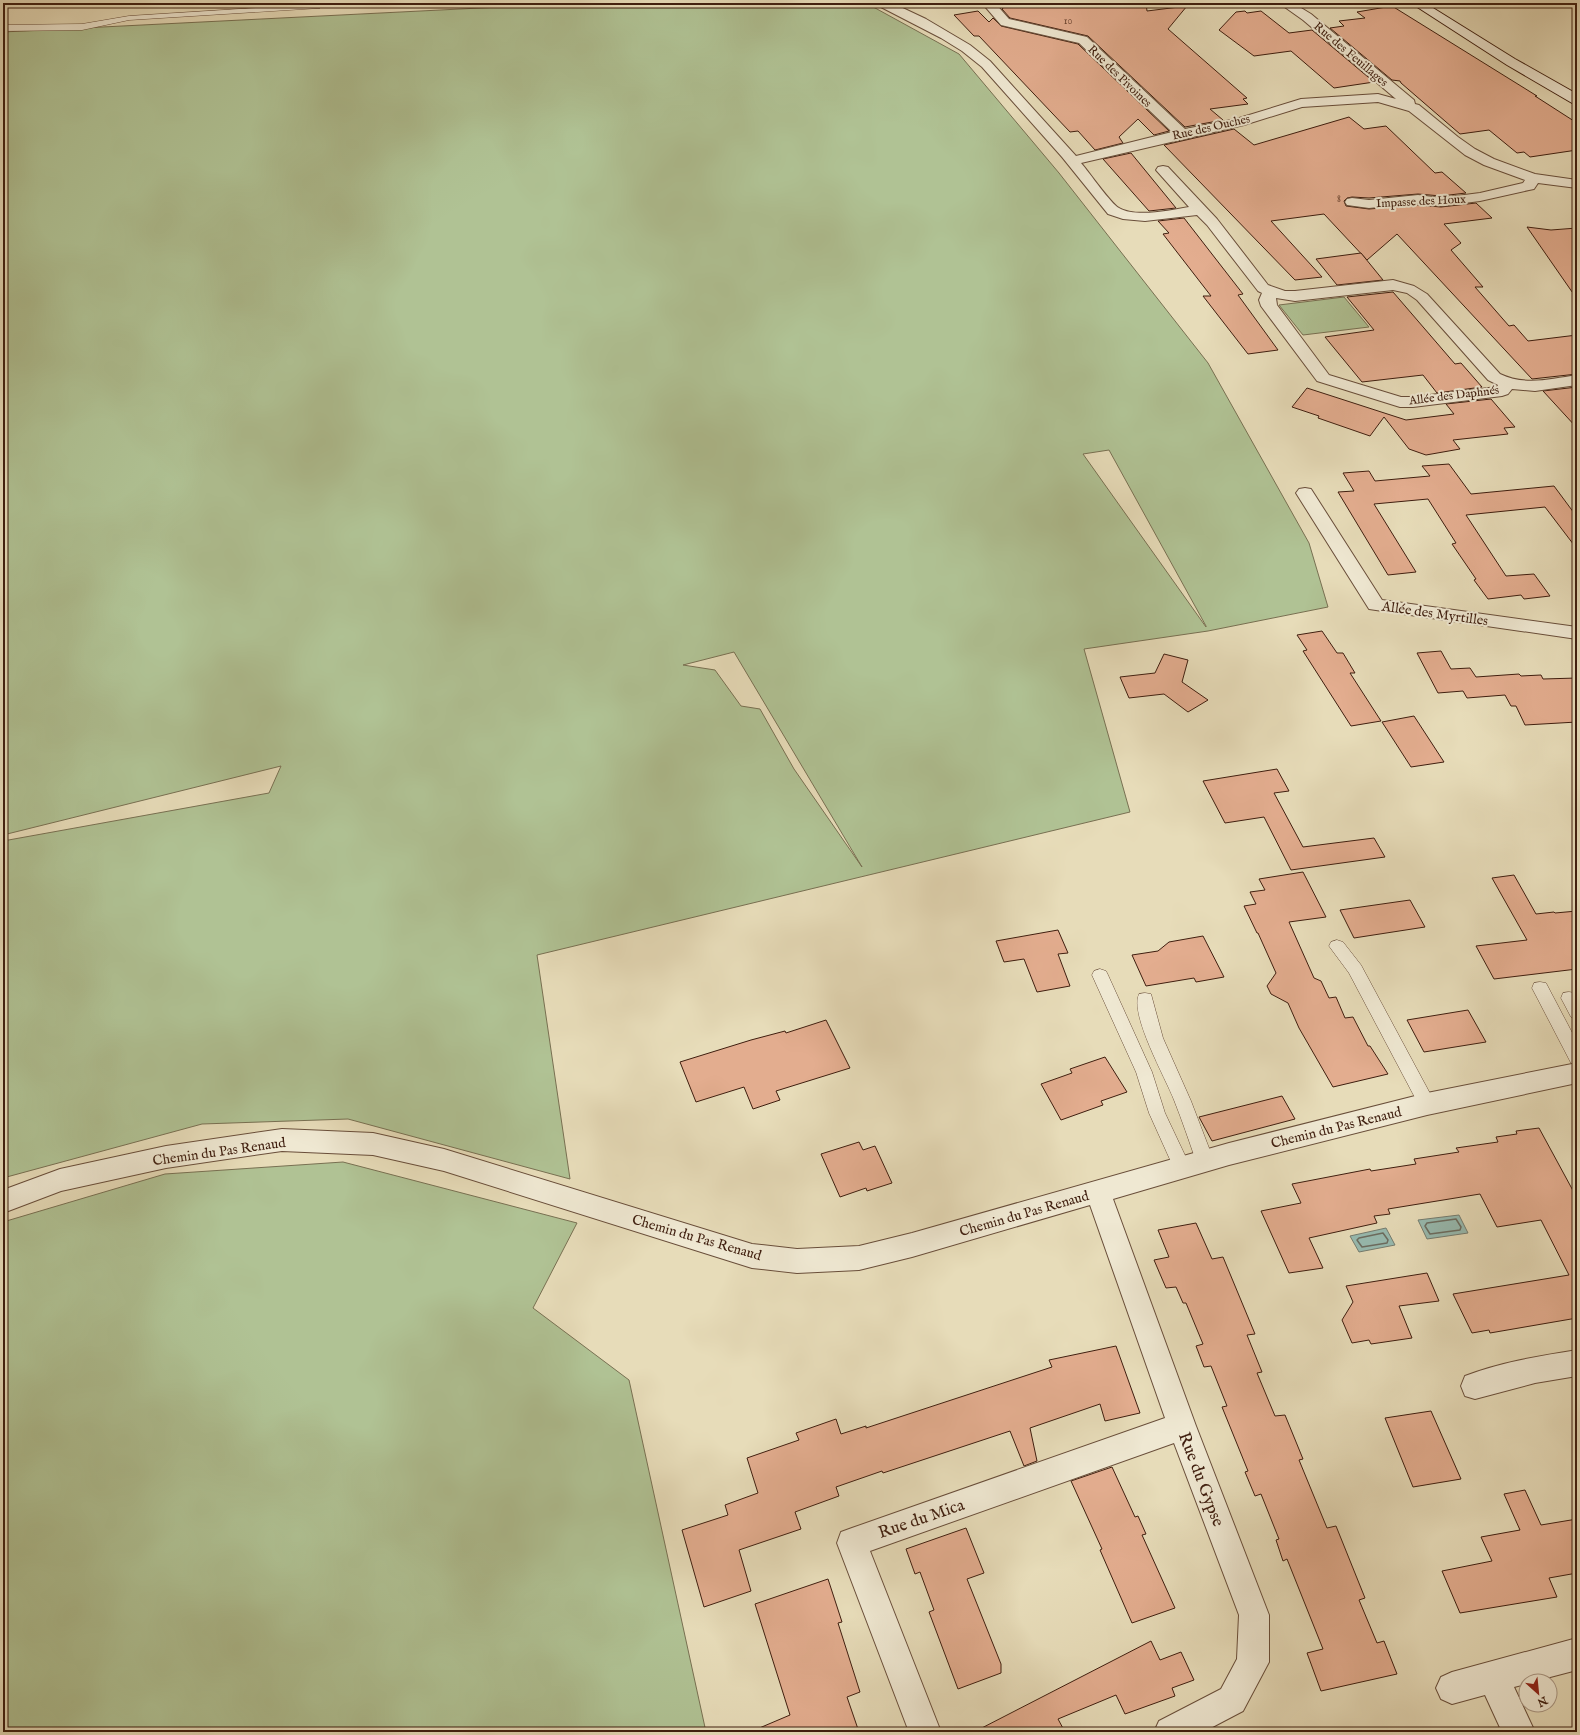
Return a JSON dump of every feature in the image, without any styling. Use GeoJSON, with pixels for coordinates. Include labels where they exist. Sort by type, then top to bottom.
{"type":"FeatureCollection","features":[{"type":"Feature","properties":{"kind":"street"},"geometry":{"type":"LineString","coordinates":[[885,3],[945,35],[966,48],[986,64],[1072,161],[1113,211],[1119,214],[1140,218],[1200,210]]}},
{"type":"Feature","properties":{"kind":"street","name":"Rue des Pivoines"},"geometry":{"type":"LineString","coordinates":[[988,3],[1005,22],[1082,40],[1182,134]]}},
{"type":"Feature","properties":{"kind":"street","name":"Rue des Feuillages"},"geometry":{"type":"LineString","coordinates":[[1285,3],[1307,17],[1414,108]]}},
{"type":"Feature","properties":{"kind":"street"},"geometry":{"type":"LineString","coordinates":[[1417,3],[1511,62],[1577,100]]}},
{"type":"Feature","properties":{"kind":"street"},"geometry":{"type":"LineString","coordinates":[[1381,98],[1393,90]]}},
{"type":"Feature","properties":{"kind":"street","name":"Rue des Ouches"},"geometry":{"type":"LineString","coordinates":[[1072,161],[1182,134],[1239,122],[1301,103],[1357,98],[1381,98],[1414,108],[1470,152],[1504,168],[1534,178],[1577,184]]}},
{"type":"Feature","properties":{"kind":"street"},"geometry":{"type":"LineString","coordinates":[[1163,170],[1212,222],[1263,288],[1270,292]]}},
{"type":"Feature","properties":{"kind":"street","name":"Impasse des Houx"},"geometry":{"type":"LineString","coordinates":[[1352,202],[1369,204],[1418,199],[1441,202],[1480,197],[1529,186],[1534,178]]}},
{"type":"Feature","properties":{"kind":"street","name":"Allée des Daphnés"},"geometry":{"type":"LineString","coordinates":[[1393,285],[1413,289],[1422,297],[1494,377],[1508,384],[1502,391],[1413,402],[1400,402],[1323,378],[1269,306],[1267,300],[1270,292],[1295,296],[1393,285]]}},
{"type":"Feature","properties":{"kind":"street"},"geometry":{"type":"LineString","coordinates":[[1508,384],[1527,387],[1577,380]]}},
{"type":"Feature","properties":{"kind":"street","name":"Allée des Myrtilles"},"geometry":{"type":"LineString","coordinates":[[1305,494],[1376,605],[1577,633]]}},
{"type":"Feature","properties":{"kind":"street","name":"Chemin du Pas Renaud"},"geometry":{"type":"LineString","coordinates":[[3,1202],[60,1180],[166,1156],[282,1140],[373,1144],[444,1160],[752,1256],[797,1261],[859,1258],[905,1247],[1193,1165],[1428,1104],[1577,1073]]}},
{"type":"Feature","properties":{"kind":"street","name":"Rue du Gypse"},"geometry":{"type":"LineString","coordinates":[[1096,1192],[1102,1204],[1182,1426],[1254,1615],[1253,1662],[1232,1700],[1170,1732]]}},
{"type":"Feature","properties":{"kind":"street"},"geometry":{"type":"LineString","coordinates":[[1475,1386],[1535,1370],[1577,1362]]}},
{"type":"Feature","properties":{"kind":"street","name":"Rue du Mica"},"geometry":{"type":"LineString","coordinates":[[925,1732],[852,1543],[1182,1426]]}},
{"type":"Feature","properties":{"kind":"street"},"geometry":{"type":"LineString","coordinates":[[1452,1688],[1577,1654]]}},
{"type":"Feature","properties":{"kind":"street"},"geometry":{"type":"LineString","coordinates":[[1493,1677],[1519,1732]]}},
{"type":"Feature","properties":{"kind":"lane"},"geometry":{"type":"LineString","coordinates":[[3,28],[82,27],[129,18],[317,6]]}},
{"type":"Feature","properties":{"kind":"lane"},"geometry":{"type":"LineString","coordinates":[[1337,946],[1356,969],[1428,1104]]}},
{"type":"Feature","properties":{"kind":"lane"},"geometry":{"type":"LineString","coordinates":[[1100,975],[1144,1072],[1157,1113],[1193,1165]]}},
{"type":"Feature","properties":{"kind":"lane"},"geometry":{"type":"LineString","coordinates":[[1540,988],[1577,1058]]}},
{"type":"Feature","properties":{"kind":"lane"},"geometry":{"type":"LineString","coordinates":[[1569,998],[1577,1012]]}},
{"type":"Feature","properties":{"kind":"lane"},"geometry":{"type":"LineString","coordinates":[[1145,999],[1146,1012],[1152,1029],[1184,1102],[1193,1165]]}},
{"type":"Feature","properties":{"kind":"green space"},"geometry":{"type":"Polygon","coordinates":[[[580,3],[866,3],[959,54],[1059,173],[1208,363],[1309,543],[1328,607],[1208,631],[1084,649],[1130,812],[537,955],[570,1179],[348,1119],[202,1124],[3,1178],[3,841],[269,793],[281,766],[3,835],[3,32],[580,3]],[[1109,450],[1083,454],[1206,627],[1206,626],[1109,450]],[[734,652],[683,665],[715,670],[741,706],[760,709],[794,769],[862,867],[734,652]]]}},
{"type":"Feature","properties":{"kind":"green space"},"geometry":{"type":"Polygon","coordinates":[[[1344,297],[1369,327],[1303,335],[1279,305],[1344,297]]]}},
{"type":"Feature","properties":{"kind":"green space"},"geometry":{"type":"Polygon","coordinates":[[[343,1162],[577,1223],[533,1308],[629,1380],[706,1732],[3,1732],[3,1222],[165,1174],[343,1162]]]}},
{"type":"Feature","properties":{"kind":"water"},"geometry":{"type":"Polygon","coordinates":[[[1459,1215],[1468,1233],[1427,1239],[1418,1220],[1459,1215]]]}},
{"type":"Feature","properties":{"kind":"water"},"geometry":{"type":"Polygon","coordinates":[[[1386,1228],[1395,1245],[1359,1252],[1350,1236],[1386,1228]]]}},
{"type":"Feature","properties":{"kind":"building"},"geometry":{"type":"Polygon","coordinates":[[[1009,3],[1146,3],[1147,11],[1187,6],[1168,29],[1247,98],[1243,99],[1248,104],[1210,109],[1223,120],[1185,127],[1088,36],[1010,18],[1002,9],[1009,3]]]}},
{"type":"Feature","properties":{"kind":"building"},"geometry":{"type":"Polygon","coordinates":[[[1392,6],[1537,96],[1535,96],[1577,123],[1577,150],[1530,157],[1524,152],[1517,153],[1489,130],[1460,134],[1400,81],[1392,80],[1330,28],[1344,26],[1339,21],[1365,18],[1357,12],[1392,6]]]}},
{"type":"Feature","properties":{"kind":"building"},"geometry":{"type":"Polygon","coordinates":[[[978,11],[989,22],[993,18],[1001,26],[1078,44],[1169,131],[1154,135],[1138,119],[1119,137],[1123,143],[1095,150],[1078,131],[1070,132],[979,36],[974,36],[954,15],[978,11]]]}},
{"type":"Feature","properties":{"kind":"building"},"geometry":{"type":"Polygon","coordinates":[[[1245,11],[1247,13],[1261,11],[1289,33],[1312,30],[1374,82],[1334,88],[1291,51],[1254,56],[1219,30],[1236,12],[1245,11]]]}},
{"type":"Feature","properties":{"kind":"building"},"geometry":{"type":"Polygon","coordinates":[[[1349,117],[1364,129],[1386,126],[1435,173],[1442,172],[1466,193],[1441,196],[1418,194],[1369,198],[1352,197],[1347,198],[1344,201],[1346,206],[1369,209],[1418,205],[1441,207],[1476,203],[1492,218],[1444,224],[1461,243],[1451,250],[1483,287],[1475,287],[1509,326],[1514,325],[1528,341],[1577,335],[1577,374],[1532,379],[1397,234],[1367,260],[1324,214],[1271,221],[1322,277],[1295,280],[1164,145],[1234,129],[1254,145],[1349,117]]]}},
{"type":"Feature","properties":{"kind":"building"},"geometry":{"type":"Polygon","coordinates":[[[1131,153],[1176,208],[1149,211],[1103,159],[1131,153]]]}},
{"type":"Feature","properties":{"kind":"building"},"geometry":{"type":"Polygon","coordinates":[[[1184,218],[1243,294],[1238,295],[1278,350],[1248,354],[1203,296],[1211,296],[1163,234],[1169,233],[1158,221],[1184,218]]]}},
{"type":"Feature","properties":{"kind":"building"},"geometry":{"type":"Polygon","coordinates":[[[1527,227],[1551,230],[1577,228],[1577,299],[1527,227]]]}},
{"type":"Feature","properties":{"kind":"building"},"geometry":{"type":"Polygon","coordinates":[[[1361,253],[1383,280],[1337,285],[1316,259],[1361,253]]]}},
{"type":"Feature","properties":{"kind":"building"},"geometry":{"type":"Polygon","coordinates":[[[1393,292],[1455,364],[1461,363],[1482,387],[1437,393],[1423,375],[1362,382],[1325,337],[1374,330],[1347,297],[1393,292]]]}},
{"type":"Feature","properties":{"kind":"building"},"geometry":{"type":"Polygon","coordinates":[[[1577,387],[1577,428],[1543,391],[1577,387]]]}},
{"type":"Feature","properties":{"kind":"building"},"geometry":{"type":"Polygon","coordinates":[[[1307,388],[1406,420],[1454,414],[1446,404],[1491,399],[1515,427],[1504,428],[1508,434],[1453,440],[1460,449],[1426,455],[1409,449],[1384,417],[1370,436],[1318,418],[1319,416],[1292,407],[1307,388]]]}},
{"type":"Feature","properties":{"kind":"building"},"geometry":{"type":"Polygon","coordinates":[[[1449,464],[1471,494],[1554,486],[1577,517],[1577,549],[1545,507],[1466,515],[1506,576],[1534,574],[1550,596],[1524,599],[1521,595],[1488,599],[1474,580],[1476,579],[1452,544],[1456,543],[1428,499],[1374,504],[1416,572],[1388,575],[1338,492],[1354,491],[1343,473],[1369,471],[1375,481],[1430,476],[1422,466],[1449,464]]]}},
{"type":"Feature","properties":{"kind":"building"},"geometry":{"type":"Polygon","coordinates":[[[1322,631],[1337,653],[1343,653],[1355,673],[1350,673],[1381,721],[1351,726],[1303,651],[1307,650],[1297,635],[1322,631]]]}},
{"type":"Feature","properties":{"kind":"building"},"geometry":{"type":"Polygon","coordinates":[[[1441,651],[1451,669],[1470,668],[1476,677],[1519,674],[1521,676],[1541,675],[1543,679],[1577,678],[1577,722],[1525,725],[1516,706],[1511,706],[1505,695],[1467,698],[1463,691],[1438,693],[1417,653],[1441,651]]]}},
{"type":"Feature","properties":{"kind":"building"},"geometry":{"type":"Polygon","coordinates":[[[1164,654],[1188,660],[1182,682],[1208,700],[1188,712],[1164,694],[1129,698],[1120,677],[1155,673],[1164,654]]]}},
{"type":"Feature","properties":{"kind":"building"},"geometry":{"type":"Polygon","coordinates":[[[1414,716],[1444,762],[1411,767],[1382,722],[1414,716]]]}},
{"type":"Feature","properties":{"kind":"building"},"geometry":{"type":"Polygon","coordinates":[[[1277,769],[1289,791],[1274,793],[1303,847],[1374,838],[1385,857],[1291,870],[1264,817],[1225,823],[1203,781],[1277,769]]]}},
{"type":"Feature","properties":{"kind":"building"},"geometry":{"type":"Polygon","coordinates":[[[1303,872],[1326,917],[1289,922],[1314,978],[1321,981],[1329,998],[1336,997],[1345,1018],[1353,1017],[1368,1046],[1370,1046],[1388,1074],[1333,1087],[1299,1028],[1288,1003],[1271,994],[1267,986],[1276,973],[1244,906],[1256,904],[1250,892],[1265,890],[1259,879],[1303,872]]]}},
{"type":"Feature","properties":{"kind":"building"},"geometry":{"type":"Polygon","coordinates":[[[1514,875],[1536,914],[1577,911],[1577,969],[1494,979],[1476,946],[1527,940],[1492,878],[1514,875]]]}},
{"type":"Feature","properties":{"kind":"building"},"geometry":{"type":"Polygon","coordinates":[[[1410,900],[1425,927],[1354,938],[1340,910],[1410,900]]]}},
{"type":"Feature","properties":{"kind":"building"},"geometry":{"type":"Polygon","coordinates":[[[1058,930],[1068,953],[1058,954],[1070,986],[1037,992],[1024,959],[1004,962],[996,941],[1058,930]]]}},
{"type":"Feature","properties":{"kind":"building"},"geometry":{"type":"Polygon","coordinates":[[[1203,936],[1224,977],[1196,982],[1194,978],[1146,986],[1132,955],[1158,951],[1169,942],[1203,936]]]}},
{"type":"Feature","properties":{"kind":"building"},"geometry":{"type":"Polygon","coordinates":[[[1468,1010],[1486,1042],[1424,1052],[1407,1020],[1468,1010]]]}},
{"type":"Feature","properties":{"kind":"building"},"geometry":{"type":"Polygon","coordinates":[[[826,1020],[850,1068],[776,1091],[780,1100],[753,1109],[744,1087],[696,1102],[680,1062],[751,1040],[785,1031],[786,1033],[826,1020]]]}},
{"type":"Feature","properties":{"kind":"building"},"geometry":{"type":"Polygon","coordinates":[[[1105,1057],[1127,1092],[1101,1101],[1103,1105],[1061,1120],[1041,1084],[1072,1073],[1070,1069],[1105,1057]]]}},
{"type":"Feature","properties":{"kind":"building"},"geometry":{"type":"Polygon","coordinates":[[[1282,1096],[1295,1119],[1212,1141],[1199,1117],[1282,1096]]]}},
{"type":"Feature","properties":{"kind":"building"},"geometry":{"type":"Polygon","coordinates":[[[1539,1128],[1577,1198],[1577,1318],[1490,1333],[1489,1330],[1472,1333],[1453,1294],[1569,1275],[1541,1220],[1497,1227],[1480,1194],[1388,1209],[1390,1214],[1374,1216],[1377,1223],[1309,1238],[1323,1268],[1289,1273],[1261,1211],[1301,1203],[1292,1184],[1370,1169],[1371,1171],[1416,1164],[1414,1159],[1459,1152],[1456,1148],[1498,1142],[1496,1137],[1517,1134],[1516,1131],[1539,1128]]]}},
{"type":"Feature","properties":{"kind":"building"},"geometry":{"type":"Polygon","coordinates":[[[859,1142],[863,1150],[875,1146],[892,1183],[867,1191],[866,1188],[840,1197],[821,1154],[859,1142]]]}},
{"type":"Feature","properties":{"kind":"building"},"geometry":{"type":"Polygon","coordinates":[[[1196,1223],[1212,1259],[1223,1257],[1255,1334],[1247,1335],[1262,1372],[1257,1373],[1275,1416],[1285,1415],[1303,1459],[1299,1460],[1327,1528],[1336,1526],[1365,1598],[1359,1600],[1377,1643],[1384,1641],[1397,1674],[1321,1691],[1307,1653],[1323,1649],[1287,1559],[1283,1561],[1276,1540],[1279,1539],[1261,1494],[1255,1496],[1245,1472],[1248,1471],[1222,1407],[1227,1406],[1211,1366],[1204,1367],[1196,1346],[1203,1344],[1186,1303],[1183,1303],[1176,1287],[1166,1288],[1154,1260],[1169,1257],[1158,1230],[1196,1223]]]}},
{"type":"Feature","properties":{"kind":"building"},"geometry":{"type":"Polygon","coordinates":[[[1427,1273],[1439,1301],[1399,1306],[1412,1338],[1371,1344],[1369,1340],[1352,1343],[1342,1320],[1353,1302],[1346,1286],[1427,1273]]]}},
{"type":"Feature","properties":{"kind":"building"},"geometry":{"type":"Polygon","coordinates":[[[1116,1346],[1140,1413],[1105,1421],[1100,1404],[1030,1428],[1037,1461],[1024,1466],[1010,1431],[836,1487],[839,1496],[795,1512],[801,1529],[739,1550],[751,1591],[704,1607],[682,1530],[728,1515],[725,1505],[758,1493],[747,1458],[799,1440],[796,1433],[836,1419],[841,1434],[866,1426],[866,1428],[1052,1367],[1049,1360],[1116,1346]]]}},
{"type":"Feature","properties":{"kind":"building"},"geometry":{"type":"Polygon","coordinates":[[[1431,1411],[1461,1479],[1413,1487],[1385,1418],[1431,1411]]]}},
{"type":"Feature","properties":{"kind":"building"},"geometry":{"type":"Polygon","coordinates":[[[1112,1467],[1135,1517],[1138,1516],[1146,1534],[1142,1535],[1175,1608],[1132,1623],[1100,1550],[1102,1549],[1071,1481],[1112,1467]]]}},
{"type":"Feature","properties":{"kind":"building"},"geometry":{"type":"Polygon","coordinates":[[[1525,1490],[1541,1525],[1577,1519],[1577,1573],[1549,1578],[1557,1597],[1460,1613],[1442,1571],[1492,1561],[1481,1537],[1520,1530],[1504,1494],[1525,1490]]]}},
{"type":"Feature","properties":{"kind":"building"},"geometry":{"type":"Polygon","coordinates":[[[966,1528],[984,1573],[967,1579],[1001,1664],[1001,1673],[958,1689],[929,1612],[934,1610],[920,1572],[915,1574],[906,1549],[966,1528]]]}},
{"type":"Feature","properties":{"kind":"building"},"geometry":{"type":"Polygon","coordinates":[[[828,1579],[842,1622],[838,1623],[860,1692],[847,1697],[859,1732],[750,1732],[790,1715],[755,1604],[828,1579]]]}},
{"type":"Feature","properties":{"kind":"building"},"geometry":{"type":"Polygon","coordinates":[[[1151,1641],[1160,1660],[1181,1652],[1194,1680],[1172,1688],[1175,1696],[1125,1714],[1116,1695],[1058,1719],[1065,1732],[974,1732],[1151,1641]]]}}]}
